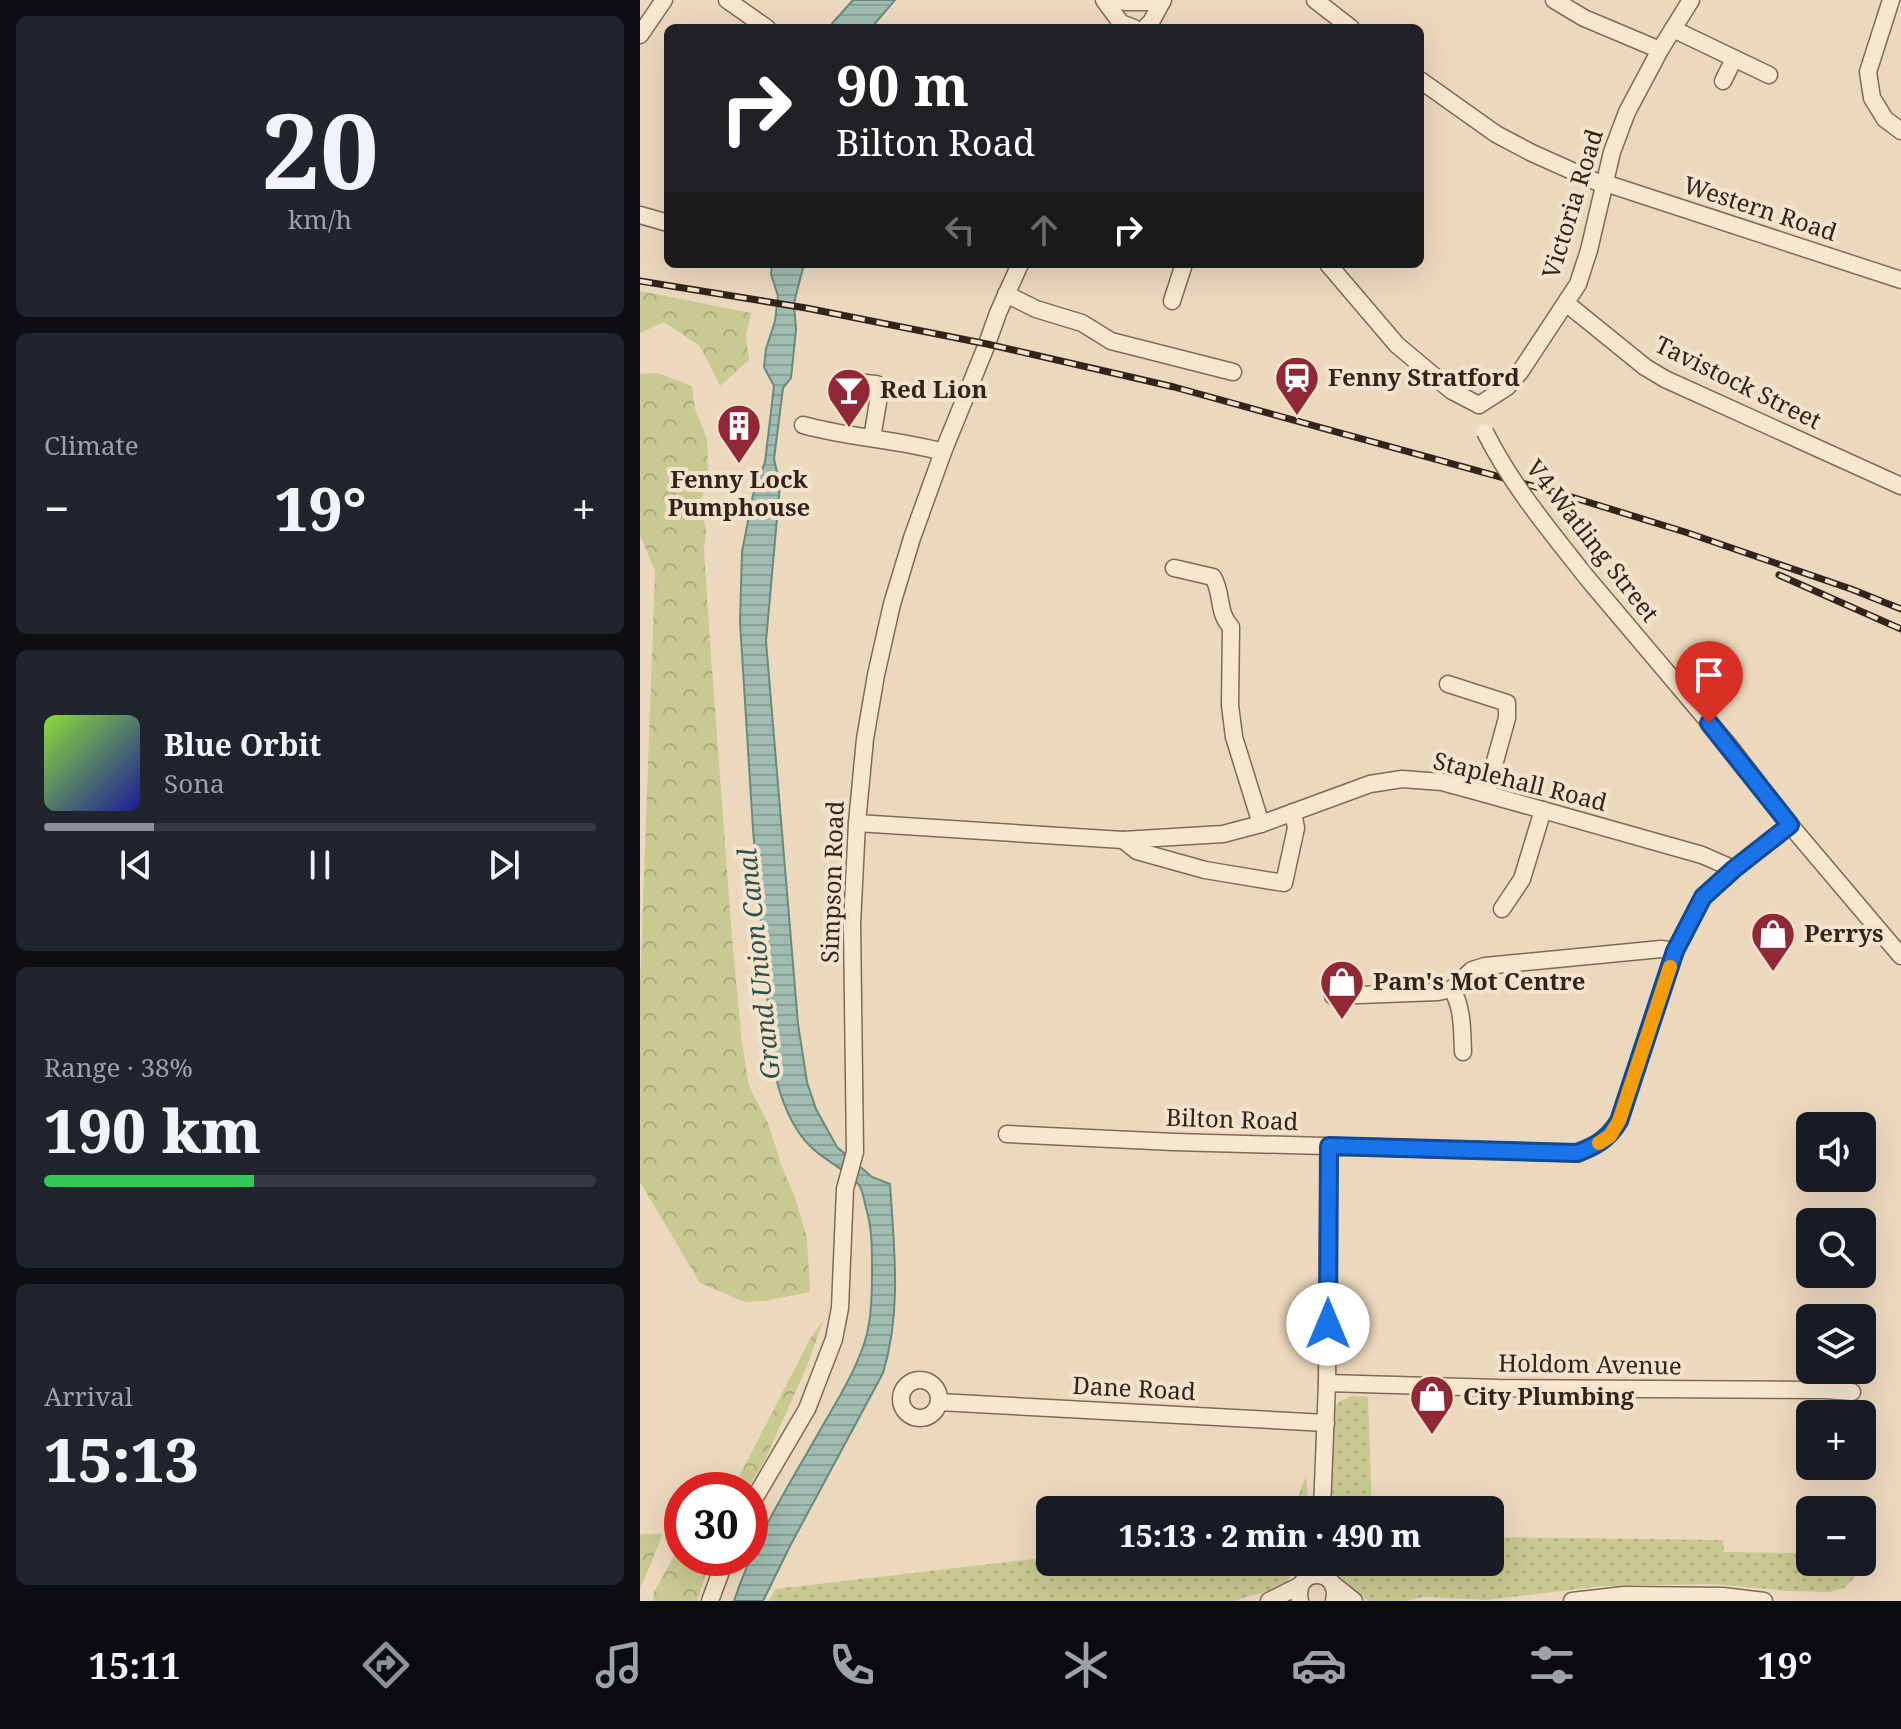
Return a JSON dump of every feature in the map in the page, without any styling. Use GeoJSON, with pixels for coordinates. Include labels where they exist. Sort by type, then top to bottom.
{"type":"FeatureCollection","features":[{"type":"Feature","properties":{"kind":"street"},"geometry":{"type":"LineString","coordinates":[[640,35],[664,0]]}},
{"type":"Feature","properties":{"kind":"street"},"geometry":{"type":"LineString","coordinates":[[727,0],[761,24]]}},
{"type":"Feature","properties":{"kind":"street"},"geometry":{"type":"LineString","coordinates":[[1106,0],[1162,1],[1149,24]]}},
{"type":"Feature","properties":{"kind":"street"},"geometry":{"type":"LineString","coordinates":[[1106,0],[1124,24]]}},
{"type":"Feature","properties":{"kind":"street"},"geometry":{"type":"LineString","coordinates":[[1315,0],[1346,24]]}},
{"type":"Feature","properties":{"kind":"street"},"geometry":{"type":"LineString","coordinates":[[1554,0],[1584,18],[1660,50]]}},
{"type":"Feature","properties":{"kind":"street","name":"Victoria Road"},"geometry":{"type":"LineString","coordinates":[[1479,405],[1507,387],[1520,372],[1578,284],[1612,152],[1627,112],[1691,0]]}},
{"type":"Feature","properties":{"kind":"street"},"geometry":{"type":"LineString","coordinates":[[1891,0],[1868,72],[1872,98],[1885,119],[1901,131]]}},
{"type":"Feature","properties":{"kind":"street"},"geometry":{"type":"LineString","coordinates":[[1673,29],[1769,75]]}},
{"type":"Feature","properties":{"kind":"street"},"geometry":{"type":"LineString","coordinates":[[1723,81],[1734,59]]}},
{"type":"Feature","properties":{"kind":"street","name":"Western Road"},"geometry":{"type":"LineString","coordinates":[[1424,83],[1496,134],[1605,184],[1901,280]]}},
{"type":"Feature","properties":{"kind":"street"},"geometry":{"type":"LineString","coordinates":[[640,215],[664,221]]}},
{"type":"Feature","properties":{"kind":"street","name":"Simpson Road"},"geometry":{"type":"LineString","coordinates":[[768,1475],[807,1409],[834,1339],[840,1308],[845,1189],[855,1152],[852,924],[857,823],[865,739],[879,661],[912,538],[943,452],[1018,268]]}},
{"type":"Feature","properties":{"kind":"street"},"geometry":{"type":"LineString","coordinates":[[1172,301],[1183,268]]}},
{"type":"Feature","properties":{"kind":"street"},"geometry":{"type":"LineString","coordinates":[[1331,268],[1397,345],[1452,391],[1479,405]]}},
{"type":"Feature","properties":{"kind":"street"},"geometry":{"type":"LineString","coordinates":[[1006,294],[1036,309],[1082,323],[1111,341],[1233,372]]}},
{"type":"Feature","properties":{"kind":"street","name":"Tavistock Street"},"geometry":{"type":"LineString","coordinates":[[1566,303],[1645,367],[1665,379],[1901,486]]}},
{"type":"Feature","properties":{"kind":"street"},"geometry":{"type":"LineString","coordinates":[[865,383],[876,384],[879,396],[872,438]]}},
{"type":"Feature","properties":{"kind":"street","name":"V4 Watling Street"},"geometry":{"type":"LineString","coordinates":[[1479,405],[1485,432],[1498,459],[1537,515],[1901,956]]}},
{"type":"Feature","properties":{"kind":"street"},"geometry":{"type":"LineString","coordinates":[[803,425],[943,452]]}},
{"type":"Feature","properties":{"kind":"street"},"geometry":{"type":"LineString","coordinates":[[1174,568],[1213,577],[1219,588],[1223,619],[1231,627],[1230,705],[1234,737],[1261,824]]}},
{"type":"Feature","properties":{"kind":"street"},"geometry":{"type":"LineString","coordinates":[[1448,684],[1507,703],[1507,718],[1486,794]]}},
{"type":"Feature","properties":{"kind":"street","name":"Staplehall Road"},"geometry":{"type":"LineString","coordinates":[[857,823],[1123,840],[1223,834],[1261,824],[1370,784],[1402,779],[1442,782],[1702,855],[1734,869]]}},
{"type":"Feature","properties":{"kind":"street"},"geometry":{"type":"LineString","coordinates":[[1502,909],[1522,879],[1543,810]]}},
{"type":"Feature","properties":{"kind":"street","name":"Staplehall Road"},"geometry":{"type":"LineString","coordinates":[[1123,840],[1137,851],[1205,870],[1284,883],[1296,828],[1293,812]]}},
{"type":"Feature","properties":{"kind":"street","name":"Bilton Road"},"geometry":{"type":"LineString","coordinates":[[1007,1134],[1174,1142],[1577,1153],[1595,1146],[1610,1136],[1619,1121],[1675,951],[1703,897],[1790,825]]}},
{"type":"Feature","properties":{"kind":"street"},"geometry":{"type":"LineString","coordinates":[[1333,996],[1438,992],[1452,989],[1472,970],[1485,966],[1661,949],[1675,951]]}},
{"type":"Feature","properties":{"kind":"street"},"geometry":{"type":"LineString","coordinates":[[1452,989],[1462,1017],[1463,1052]]}},
{"type":"Feature","properties":{"kind":"street"},"geometry":{"type":"LineString","coordinates":[[1323,1496],[1329,1146]]}},
{"type":"Feature","properties":{"kind":"street","name":"Holdom Avenue"},"geometry":{"type":"LineString","coordinates":[[1327,1383],[1852,1392]]}},
{"type":"Feature","properties":{"kind":"street","name":"Dane Road"},"geometry":{"type":"LineString","coordinates":[[939,1402],[1326,1423]]}},
{"type":"Feature","properties":{"kind":"street"},"geometry":{"type":"LineString","coordinates":[[1269,1601],[1301,1589],[1314,1575],[1330,1581],[1354,1601]]}},
{"type":"Feature","properties":{"kind":"street"},"geometry":{"type":"LineString","coordinates":[[710,1601],[719,1576]]}},
{"type":"Feature","properties":{"kind":"street"},"geometry":{"type":"LineString","coordinates":[[1572,1601],[1624,1595],[1723,1596],[1764,1601]]}},
{"type":"Feature","properties":{"kind":"green space"},"geometry":{"type":"Polygon","coordinates":[[[640,291],[751,313],[746,336],[749,360],[720,386],[700,346],[664,322],[640,333],[640,291]]]}},
{"type":"Feature","properties":{"kind":"green space"},"geometry":{"type":"Polygon","coordinates":[[[658,373],[692,386],[695,409],[707,439],[708,470],[701,505],[706,531],[704,550],[710,642],[742,1043],[749,1086],[768,1123],[807,1238],[810,1292],[765,1301],[745,1302],[700,1283],[640,1182],[640,986],[655,571],[640,535],[640,374],[658,373]]]}},
{"type":"Feature","properties":{"kind":"green space"},"geometry":{"type":"Polygon","coordinates":[[[823,1321],[807,1366],[764,1462],[758,1472],[741,1472],[810,1339],[823,1321]]]}},
{"type":"Feature","properties":{"kind":"green space"},"geometry":{"type":"Polygon","coordinates":[[[1351,1396],[1368,1397],[1372,1496],[1332,1496],[1334,1407],[1351,1396]]]}},
{"type":"Feature","properties":{"kind":"green space"},"geometry":{"type":"Polygon","coordinates":[[[1306,1476],[1308,1496],[1298,1496],[1306,1476]]]}},
{"type":"Feature","properties":{"kind":"green space"},"geometry":{"type":"Polygon","coordinates":[[[640,1534],[663,1534],[640,1589],[640,1534]]]}},
{"type":"Feature","properties":{"kind":"green space"},"geometry":{"type":"Polygon","coordinates":[[[1504,1537],[1723,1540],[1724,1552],[1796,1553],[1796,1576],[1855,1577],[1844,1588],[1829,1592],[1714,1584],[1602,1586],[1488,1600],[1424,1597],[1405,1601],[1369,1601],[1346,1588],[1338,1576],[1504,1576],[1504,1537]]]}},
{"type":"Feature","properties":{"kind":"green space"},"geometry":{"type":"Polygon","coordinates":[[[1036,1559],[1036,1576],[1290,1576],[1285,1586],[1234,1601],[769,1601],[775,1589],[1036,1559]]]}},
{"type":"Feature","properties":{"kind":"green space"},"geometry":{"type":"Polygon","coordinates":[[[664,1574],[705,1576],[697,1601],[653,1601],[654,1592],[664,1574]]]}},
{"type":"Feature","properties":{"kind":"shaded area"},"geometry":{"type":"Polygon","coordinates":[[[853,0],[895,0],[874,24],[832,24],[853,0]]]}},
{"type":"Feature","properties":{"kind":"shaded area"},"geometry":{"type":"Polygon","coordinates":[[[772,268],[803,268],[794,303],[796,330],[791,378],[783,388],[774,459],[780,485],[766,641],[798,1024],[807,1082],[816,1109],[837,1147],[872,1177],[890,1184],[895,1303],[883,1373],[763,1601],[734,1601],[743,1576],[768,1576],[768,1523],[856,1364],[865,1341],[872,1295],[871,1230],[862,1190],[848,1174],[803,1139],[782,1098],[773,1065],[753,829],[740,622],[742,552],[753,495],[765,462],[774,386],[764,367],[778,296],[772,268]]]}},
{"type":"Feature","properties":{"kind":"railway"},"geometry":{"type":"LineString","coordinates":[[640,281],[806,308],[987,344],[1174,387],[1565,495],[1685,532],[1901,609]]}},
{"type":"Feature","properties":{"kind":"railway"},"geometry":{"type":"LineString","coordinates":[[1779,575],[1901,629]]}},
{"type":"Feature","properties":{"kind":"slow traffic"},"geometry":{"type":"LineString","coordinates":[[1599,1143],[1610,1136],[1619,1121],[1670,967]]}},
{"type":"Feature","properties":{"kind":"place","name":"Fenny Stratford"},"geometry":{"type":"Point","coordinates":[1297,417]}},
{"type":"Feature","properties":{"kind":"place","name":"Red Lion"},"geometry":{"type":"Point","coordinates":[849,429]}},
{"type":"Feature","properties":{"kind":"place","name":"Fenny Lock Pumphouse"},"geometry":{"type":"Point","coordinates":[739,465]}},
{"type":"Feature","properties":{"kind":"place","name":"Perrys"},"geometry":{"type":"Point","coordinates":[1773,973]}},
{"type":"Feature","properties":{"kind":"place","name":"Pam's Mot Centre"},"geometry":{"type":"Point","coordinates":[1342,1021]}},
{"type":"Feature","properties":{"kind":"place","name":"City Plumbing"},"geometry":{"type":"Point","coordinates":[1432,1436]}},
{"type":"Feature","properties":{"kind":"route"},"geometry":{"type":"LineString","coordinates":[[1328,1324],[1329,1146],[1577,1153],[1610,1136],[1619,1121],[1637,1071],[1675,951],[1703,897],[1790,825],[1709,723]]}},
{"type":"Feature","properties":{"kind":"water label","name":"Grand Union Canal"},"geometry":{"type":"Point","coordinates":[759,964]}}]}
